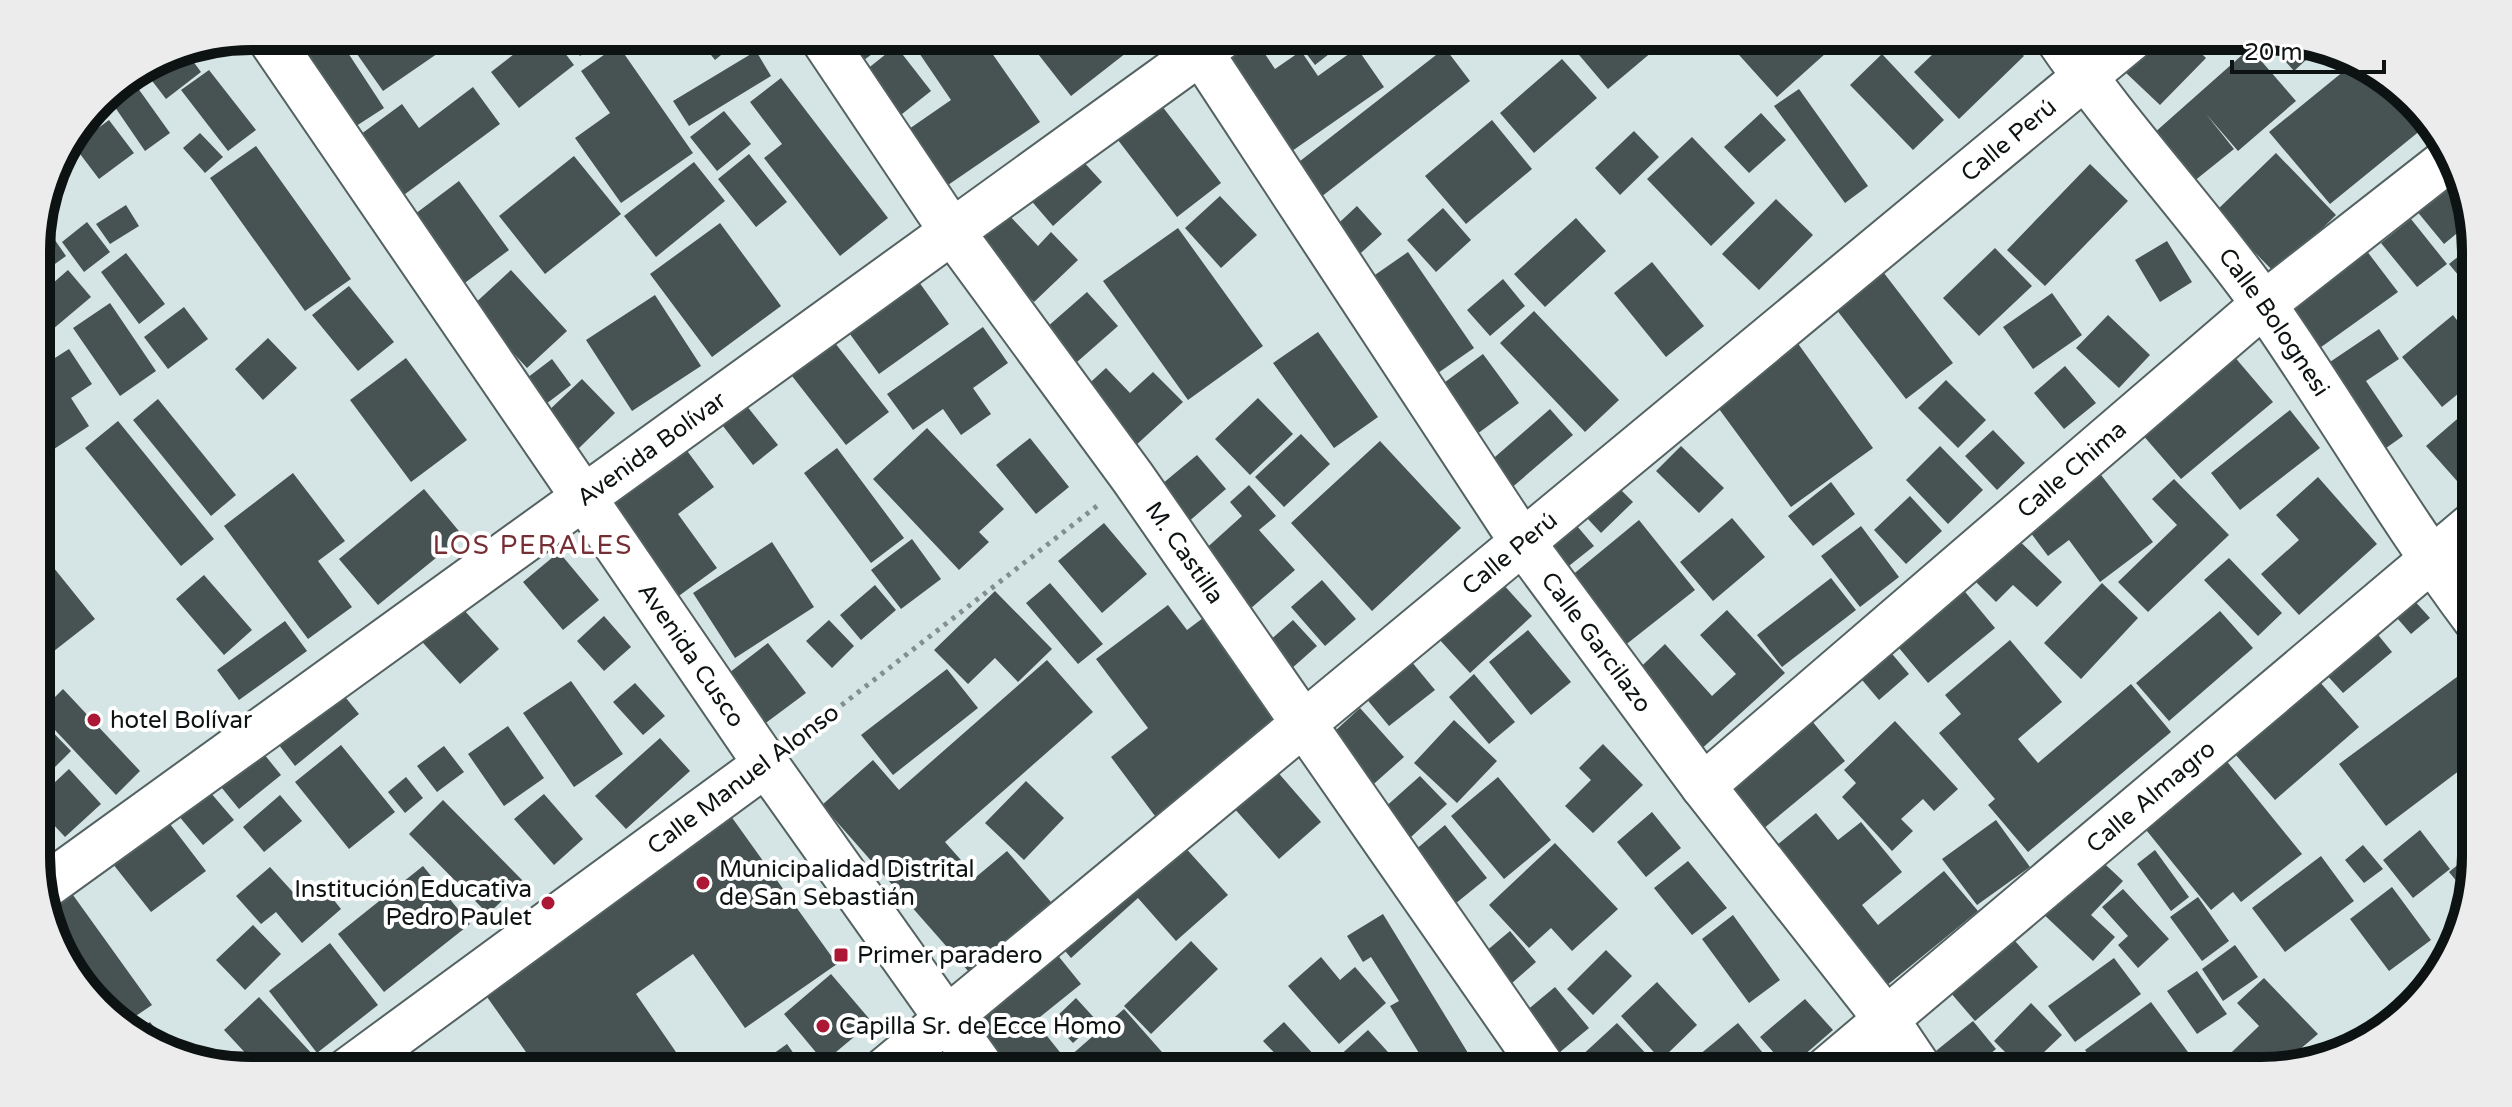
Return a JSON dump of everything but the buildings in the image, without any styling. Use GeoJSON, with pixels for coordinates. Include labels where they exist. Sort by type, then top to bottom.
{"type":"FeatureCollection","features":[{"type":"Feature","properties":{"kind":"street","name":"Avenida Cusco"},"geometry":{"type":"LineString","coordinates":[[278,50],[766,764],[974,1057]]}},
{"type":"Feature","properties":{"kind":"street","name":"M. Castilla"},"geometry":{"type":"LineString","coordinates":[[830,50],[951,230],[1133,478],[1535,1057]]}},
{"type":"Feature","properties":{"kind":"street","name":"Avenida Bolívar"},"geometry":{"type":"LineString","coordinates":[[52,881],[951,230],[1193,50]]}},
{"type":"Feature","properties":{"kind":"street","name":"Calle Garcilazo"},"geometry":{"type":"LineString","coordinates":[[1211,50],[1521,540],[1703,786],[1886,1019],[1912,1057]]}},
{"type":"Feature","properties":{"kind":"street","name":"Calle Bolognesi"},"geometry":{"type":"LineString","coordinates":[[2065,50],[2083,77],[2264,304],[2430,559],[2462,602]]}},
{"type":"Feature","properties":{"kind":"street","name":"Calle Perú"},"geometry":{"type":"LineString","coordinates":[[900,1057],[2117,50]]}},
{"type":"Feature","properties":{"kind":"street","name":"Calle Chima"},"geometry":{"type":"LineString","coordinates":[[1703,786],[2264,304],[2442,165]]}},
{"type":"Feature","properties":{"kind":"street","name":"Calle Almagro"},"geometry":{"type":"LineString","coordinates":[[1841,1057],[2462,533]]}},
{"type":"Feature","properties":{"kind":"street","name":"Calle Manuel Alonso"},"geometry":{"type":"LineString","coordinates":[[366,1057],[766,764]]}},
{"type":"Feature","properties":{"kind":"path","name":"Calle Manuel Alonso"},"geometry":{"type":"LineString","coordinates":[[766,764],[1133,478]]}},
{"type":"Feature","properties":{"kind":"place","name":"hotel Bolívar"},"geometry":{"type":"Point","coordinates":[94,720]}},
{"type":"Feature","properties":{"kind":"place","name":"Municipalidad Distrital de San Sebastián"},"geometry":{"type":"Point","coordinates":[703,883]}},
{"type":"Feature","properties":{"kind":"place","name":"Institución Educativa Pedro Paulet"},"geometry":{"type":"Point","coordinates":[548,903]}},
{"type":"Feature","properties":{"kind":"place","name":"Primer paradero"},"geometry":{"type":"Point","coordinates":[841,955]}},
{"type":"Feature","properties":{"kind":"place","name":"Capilla Sr. de Ecce Homo"},"geometry":{"type":"Point","coordinates":[823,1026]}},
{"type":"Feature","properties":{"kind":"district","name":"LOS PERALES"},"geometry":{"type":"Point","coordinates":[533,545]}}]}
